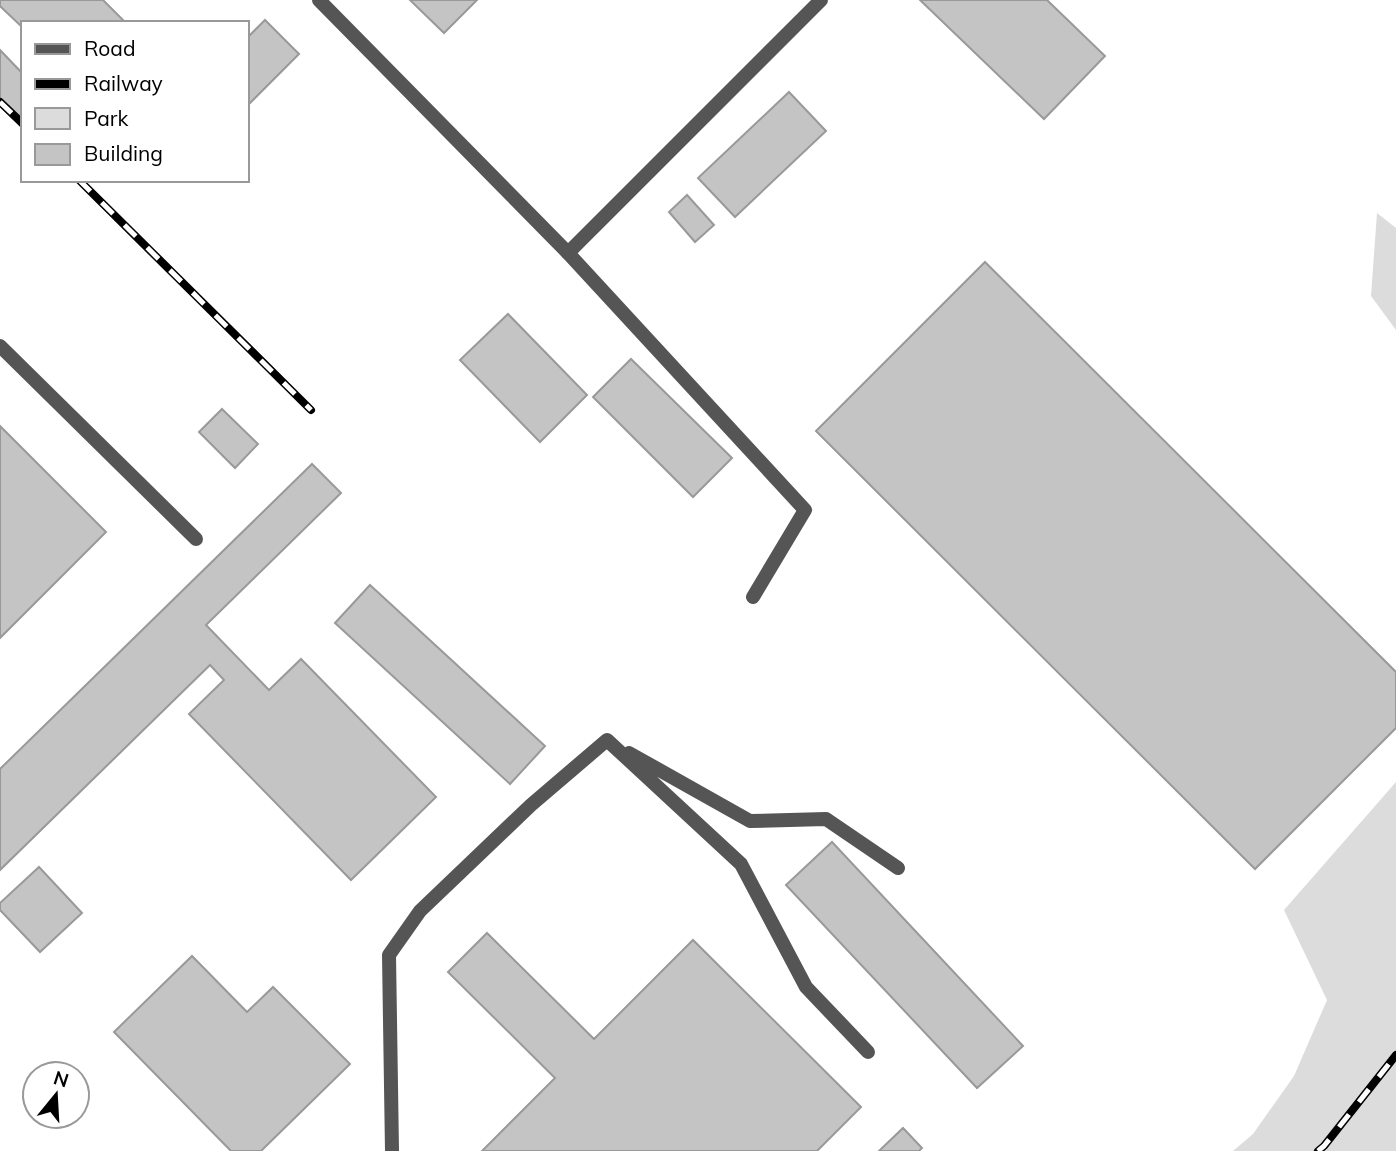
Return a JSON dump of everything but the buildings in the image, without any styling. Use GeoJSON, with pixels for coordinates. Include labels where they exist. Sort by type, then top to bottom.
{"type":"FeatureCollection","features":[{"type":"Feature","properties":{"kind":"street"},"geometry":{"type":"LineString","coordinates":[[319,0],[568,253],[805,510],[753,597]]}},
{"type":"Feature","properties":{"kind":"street"},"geometry":{"type":"LineString","coordinates":[[568,253],[821,0]]}},
{"type":"Feature","properties":{"kind":"street"},"geometry":{"type":"LineString","coordinates":[[0,346],[196,539]]}},
{"type":"Feature","properties":{"kind":"street"},"geometry":{"type":"LineString","coordinates":[[607,740],[750,821],[827,819],[898,868]]}},
{"type":"Feature","properties":{"kind":"street"},"geometry":{"type":"LineString","coordinates":[[607,740],[741,864],[806,987],[868,1052]]}},
{"type":"Feature","properties":{"kind":"street"},"geometry":{"type":"LineString","coordinates":[[392,1151],[389,955],[419,911],[531,805],[607,740]]}},
{"type":"Feature","properties":{"kind":"green space"},"geometry":{"type":"Polygon","coordinates":[[[1377,213],[1396,228],[1396,330],[1371,296],[1377,213]]]}},
{"type":"Feature","properties":{"kind":"green space"},"geometry":{"type":"Polygon","coordinates":[[[1396,782],[1396,1151],[1233,1151],[1253,1134],[1294,1076],[1327,1000],[1284,910],[1396,782]]]}},
{"type":"Feature","properties":{"kind":"railway"},"geometry":{"type":"LineString","coordinates":[[0,102],[21,122]]}},
{"type":"Feature","properties":{"kind":"railway"},"geometry":{"type":"LineString","coordinates":[[81,182],[311,410]]}},
{"type":"Feature","properties":{"kind":"railway"},"geometry":{"type":"LineString","coordinates":[[1318,1151],[1396,1055]]}}]}
